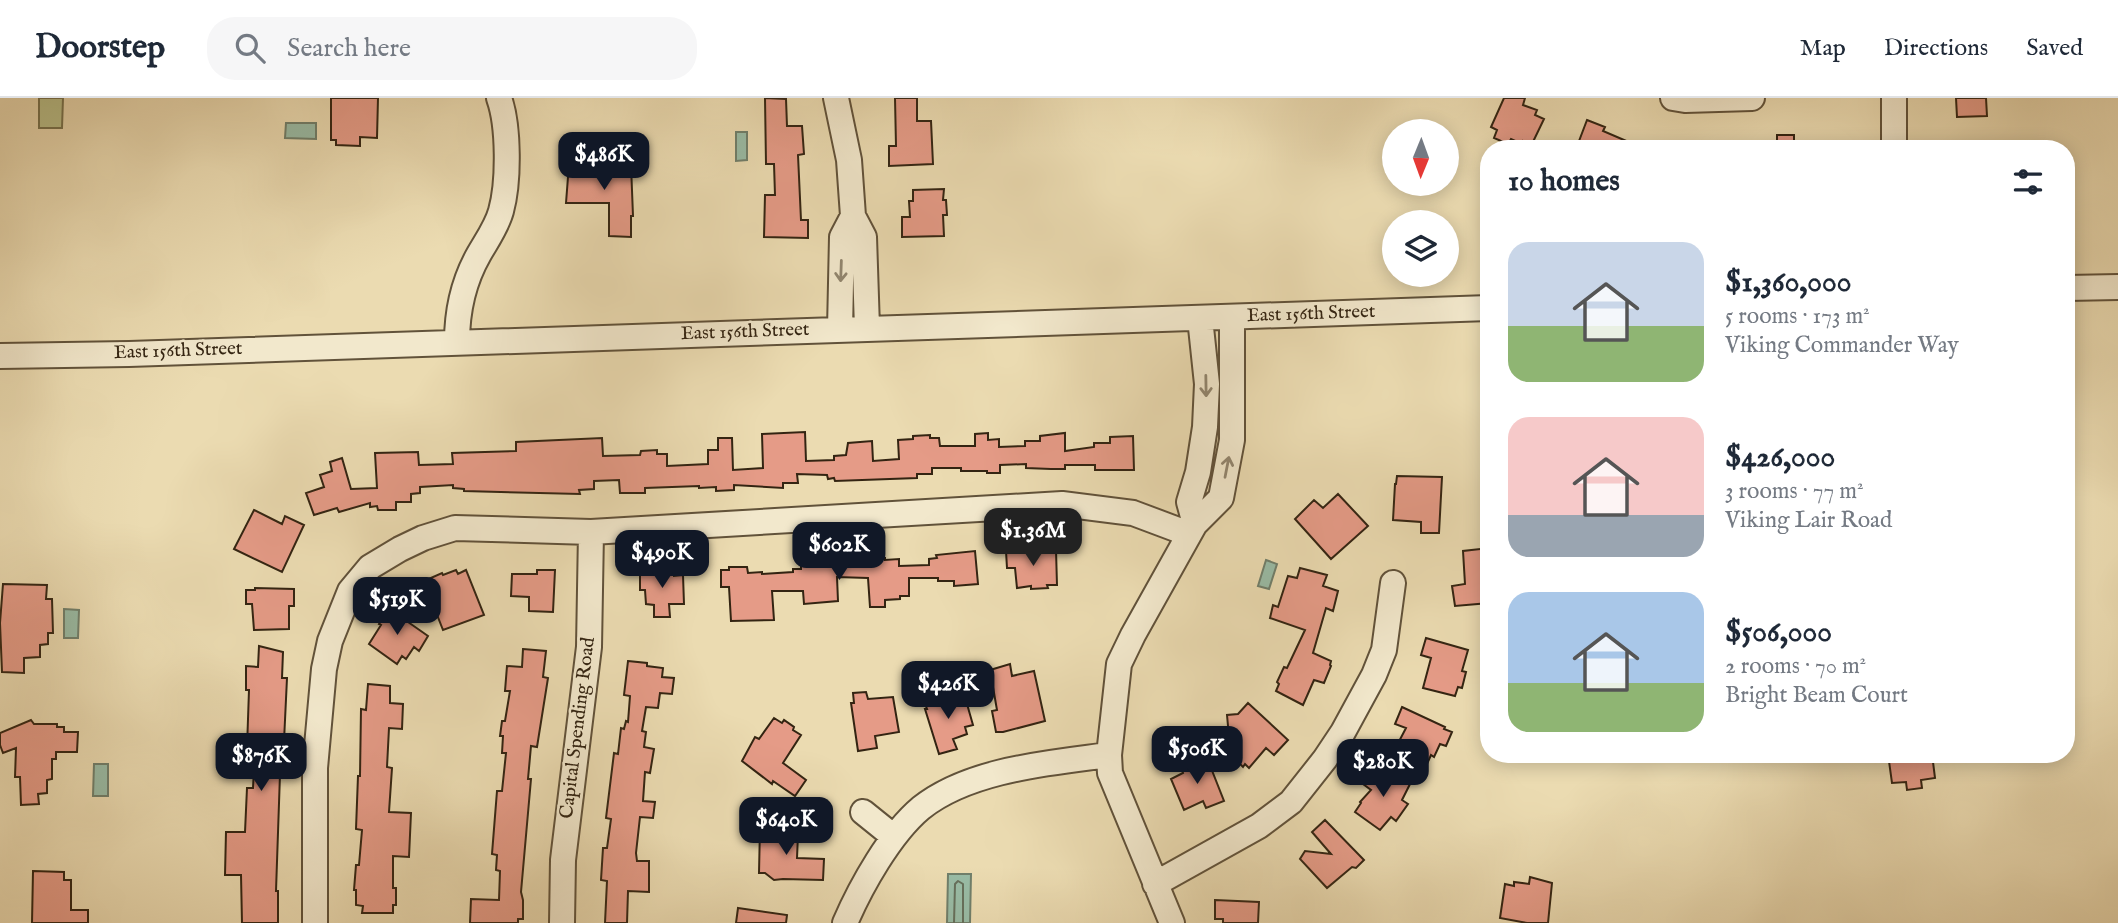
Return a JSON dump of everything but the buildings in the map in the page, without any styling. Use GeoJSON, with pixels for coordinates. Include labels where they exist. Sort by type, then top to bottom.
{"type":"FeatureCollection","features":[{"type":"Feature","properties":{"kind":"street"},"geometry":{"type":"LineString","coordinates":[[457,342],[457,315],[467,279],[501,210],[506,146],[499,98]]}},
{"type":"Feature","properties":{"kind":"street"},"geometry":{"type":"LineString","coordinates":[[836,98],[849,160],[853,216],[864,237],[867,328]]}},
{"type":"Feature","properties":{"kind":"street"},"geometry":{"type":"LineString","coordinates":[[1673,98],[1752,98]]}},
{"type":"Feature","properties":{"kind":"street"},"geometry":{"type":"LineString","coordinates":[[1894,98],[1894,140]]}},
{"type":"Feature","properties":{"kind":"street"},"geometry":{"type":"LineString","coordinates":[[840,329],[842,237],[853,216]]}},
{"type":"Feature","properties":{"kind":"street"},"geometry":{"type":"LineString","coordinates":[[2075,288],[2118,286]]}},
{"type":"Feature","properties":{"kind":"street","name":"East 156th Street"},"geometry":{"type":"LineString","coordinates":[[0,356],[129,354],[1480,308]]}},
{"type":"Feature","properties":{"kind":"street"},"geometry":{"type":"LineString","coordinates":[[1171,923],[1110,773],[1109,755],[1119,664],[1192,529],[1221,498],[1232,440],[1232,317]]}},
{"type":"Feature","properties":{"kind":"street"},"geometry":{"type":"LineString","coordinates":[[1192,529],[1189,502],[1198,472],[1205,427],[1207,384],[1200,318]]}},
{"type":"Feature","properties":{"kind":"street"},"geometry":{"type":"LineString","coordinates":[[315,923],[316,768],[324,669],[330,641],[349,591],[370,567],[423,538],[456,528],[591,532],[1062,504],[1133,513],[1192,529]]}},
{"type":"Feature","properties":{"kind":"street","name":"Capital Spending Road"},"geometry":{"type":"LineString","coordinates":[[562,923],[564,847],[589,647],[591,532]]}},
{"type":"Feature","properties":{"kind":"street"},"geometry":{"type":"LineString","coordinates":[[1155,884],[1259,826],[1292,802],[1343,732],[1374,675],[1384,650],[1393,583]]}},
{"type":"Feature","properties":{"kind":"street"},"geometry":{"type":"LineString","coordinates":[[845,923],[859,892],[894,837],[921,808],[953,788],[1021,766],[1109,755]]}},
{"type":"Feature","properties":{"kind":"street"},"geometry":{"type":"LineString","coordinates":[[863,812],[894,837]]}},
{"type":"Feature","properties":{"kind":"shaded area"},"geometry":{"type":"Polygon","coordinates":[[[39,98],[63,98],[62,128],[39,128],[39,98]]]}},
{"type":"Feature","properties":{"kind":"water"},"geometry":{"type":"Polygon","coordinates":[[[286,123],[316,123],[316,139],[285,138],[286,123]]]}},
{"type":"Feature","properties":{"kind":"water"},"geometry":{"type":"Polygon","coordinates":[[[736,132],[747,132],[747,160],[736,161],[736,132]]]}},
{"type":"Feature","properties":{"kind":"water"},"geometry":{"type":"Polygon","coordinates":[[[587,133],[624,133],[623,148],[587,147],[587,133]]]}},
{"type":"Feature","properties":{"kind":"water"},"geometry":{"type":"Polygon","coordinates":[[[1266,560],[1277,564],[1269,589],[1258,586],[1266,560]]]}},
{"type":"Feature","properties":{"kind":"water"},"geometry":{"type":"Polygon","coordinates":[[[64,609],[79,610],[78,638],[64,638],[64,609]]]}},
{"type":"Feature","properties":{"kind":"water"},"geometry":{"type":"Polygon","coordinates":[[[94,764],[108,764],[108,796],[93,796],[94,764]]]}},
{"type":"Feature","properties":{"kind":"water"},"geometry":{"type":"Polygon","coordinates":[[[948,874],[971,874],[970,923],[947,923],[948,874]]]}}]}
